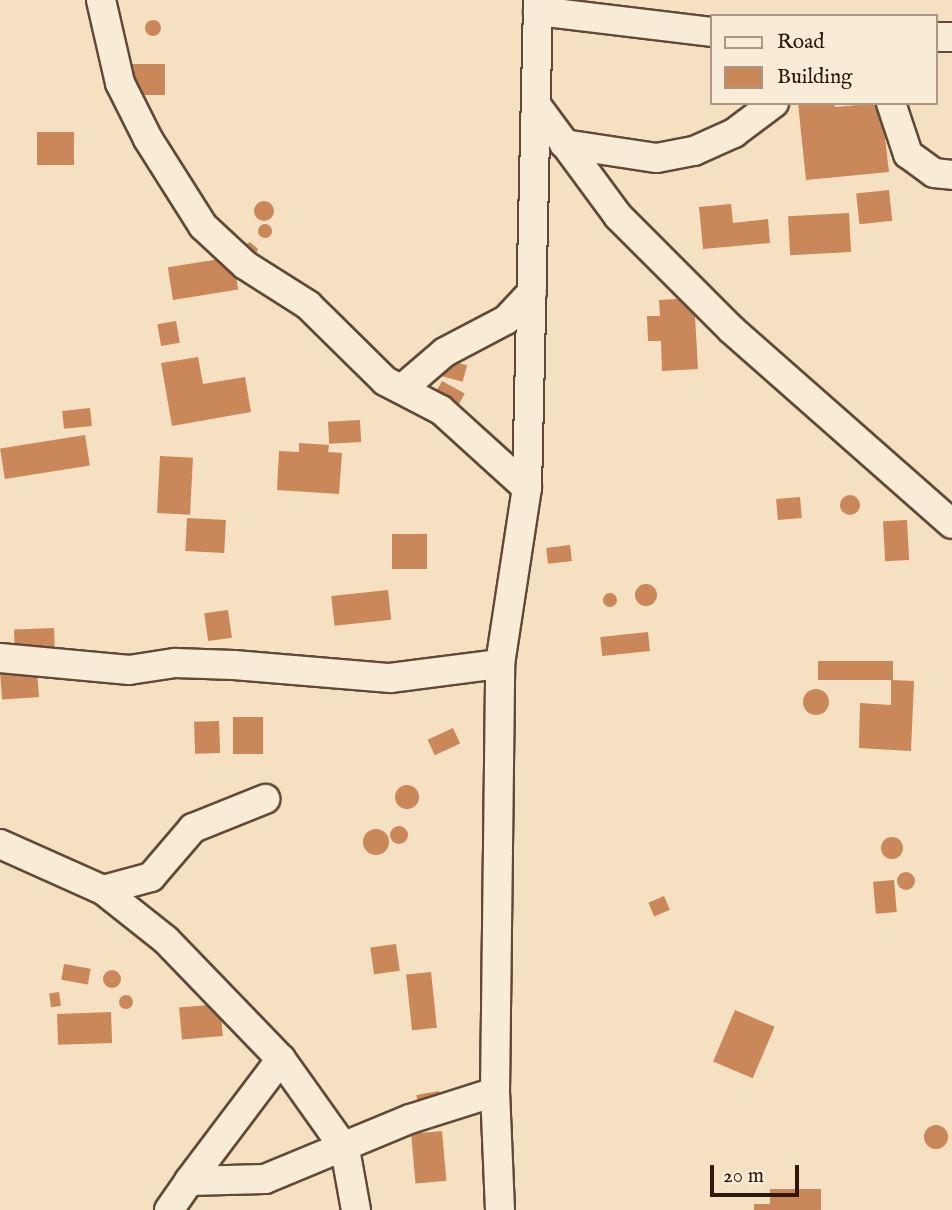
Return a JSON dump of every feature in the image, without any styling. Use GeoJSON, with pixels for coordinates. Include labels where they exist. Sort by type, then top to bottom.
{"type":"FeatureCollection","features":[{"type":"Feature","properties":{"kind":"street"},"geometry":{"type":"LineString","coordinates":[[101,0],[120,83],[148,139],[203,226],[245,265],[309,305],[385,381],[442,410],[527,488]]}},
{"type":"Feature","properties":{"kind":"street"},"geometry":{"type":"LineString","coordinates":[[500,1210],[495,1092],[500,664],[527,488],[538,6],[710,32]]}},
{"type":"Feature","properties":{"kind":"street"},"geometry":{"type":"LineString","coordinates":[[564,144],[657,158],[694,151],[734,133],[771,105]]}},
{"type":"Feature","properties":{"kind":"street"},"geometry":{"type":"LineString","coordinates":[[892,105],[908,155],[934,173],[952,175]]}},
{"type":"Feature","properties":{"kind":"street"},"geometry":{"type":"LineString","coordinates":[[537,106],[618,216],[732,330],[952,524]]}},
{"type":"Feature","properties":{"kind":"street"},"geometry":{"type":"LineString","coordinates":[[403,388],[445,352],[506,320],[532,292]]}},
{"type":"Feature","properties":{"kind":"street"},"geometry":{"type":"LineString","coordinates":[[0,658],[129,670],[175,663],[234,665],[390,678],[500,664]]}},
{"type":"Feature","properties":{"kind":"street"},"geometry":{"type":"LineString","coordinates":[[103,890],[151,877],[193,828],[265,799]]}},
{"type":"Feature","properties":{"kind":"street"},"geometry":{"type":"LineString","coordinates":[[3,849],[103,890],[166,940],[281,1059],[345,1149],[356,1210]]}},
{"type":"Feature","properties":{"kind":"street"},"geometry":{"type":"LineString","coordinates":[[169,1210],[281,1059]]}},
{"type":"Feature","properties":{"kind":"street"},"geometry":{"type":"LineString","coordinates":[[189,1181],[265,1179],[345,1149],[410,1119],[495,1092]]}},
{"type":"Feature","properties":{"kind":"building"},"geometry":{"type":"Polygon","coordinates":[[[153,20],[159,22],[159,34],[153,36],[147,34],[145,28],[147,22],[153,20]]]}},
{"type":"Feature","properties":{"kind":"building"},"geometry":{"type":"Polygon","coordinates":[[[127,64],[165,64],[165,95],[127,95],[127,64]]]}},
{"type":"Feature","properties":{"kind":"building"},"geometry":{"type":"Polygon","coordinates":[[[798,105],[881,105],[889,172],[806,180],[798,105]]]}},
{"type":"Feature","properties":{"kind":"building"},"geometry":{"type":"Polygon","coordinates":[[[37,132],[74,132],[74,165],[37,165],[37,132]]]}},
{"type":"Feature","properties":{"kind":"building"},"geometry":{"type":"Polygon","coordinates":[[[889,190],[892,221],[859,224],[856,193],[889,190]]]}},
{"type":"Feature","properties":{"kind":"building"},"geometry":{"type":"Polygon","coordinates":[[[264,201],[271,204],[274,211],[271,218],[264,221],[257,218],[254,211],[257,204],[264,201]]]}},
{"type":"Feature","properties":{"kind":"building"},"geometry":{"type":"Polygon","coordinates":[[[731,204],[733,223],[768,219],[770,243],[703,249],[699,207],[731,204]]]}},
{"type":"Feature","properties":{"kind":"building"},"geometry":{"type":"Polygon","coordinates":[[[849,213],[851,252],[790,255],[788,216],[849,213]]]}},
{"type":"Feature","properties":{"kind":"building"},"geometry":{"type":"Polygon","coordinates":[[[265,224],[270,226],[270,236],[265,238],[260,236],[258,231],[260,226],[265,224]]]}},
{"type":"Feature","properties":{"kind":"building"},"geometry":{"type":"Polygon","coordinates":[[[250,242],[258,249],[254,258],[242,247],[250,242]]]}},
{"type":"Feature","properties":{"kind":"building"},"geometry":{"type":"Polygon","coordinates":[[[233,257],[238,290],[173,300],[168,267],[233,257]]]}},
{"type":"Feature","properties":{"kind":"building"},"geometry":{"type":"Polygon","coordinates":[[[694,298],[698,369],[662,371],[661,341],[648,341],[647,316],[660,316],[659,300],[694,298]]]}},
{"type":"Feature","properties":{"kind":"building"},"geometry":{"type":"Polygon","coordinates":[[[176,321],[180,343],[161,346],[157,324],[176,321]]]}},
{"type":"Feature","properties":{"kind":"building"},"geometry":{"type":"Polygon","coordinates":[[[198,357],[203,384],[245,377],[251,412],[172,426],[161,363],[198,357]]]}},
{"type":"Feature","properties":{"kind":"building"},"geometry":{"type":"Polygon","coordinates":[[[440,358],[467,365],[463,382],[436,374],[440,358]]]}},
{"type":"Feature","properties":{"kind":"building"},"geometry":{"type":"Polygon","coordinates":[[[442,381],[465,394],[456,408],[434,396],[442,381]]]}},
{"type":"Feature","properties":{"kind":"building"},"geometry":{"type":"Polygon","coordinates":[[[90,408],[92,426],[64,429],[62,411],[90,408]]]}},
{"type":"Feature","properties":{"kind":"building"},"geometry":{"type":"Polygon","coordinates":[[[360,420],[361,442],[329,444],[328,422],[360,420]]]}},
{"type":"Feature","properties":{"kind":"building"},"geometry":{"type":"Polygon","coordinates":[[[85,435],[90,466],[5,479],[0,448],[85,435]]]}},
{"type":"Feature","properties":{"kind":"building"},"geometry":{"type":"Polygon","coordinates":[[[299,443],[329,445],[328,452],[342,453],[339,494],[277,490],[279,451],[299,452],[299,443]]]}},
{"type":"Feature","properties":{"kind":"building"},"geometry":{"type":"Polygon","coordinates":[[[160,456],[193,458],[190,515],[157,513],[160,456]]]}},
{"type":"Feature","properties":{"kind":"building"},"geometry":{"type":"Polygon","coordinates":[[[846,495],[854,495],[860,505],[854,515],[846,515],[840,509],[840,501],[846,495]]]}},
{"type":"Feature","properties":{"kind":"building"},"geometry":{"type":"Polygon","coordinates":[[[800,497],[802,518],[778,520],[776,499],[800,497]]]}},
{"type":"Feature","properties":{"kind":"building"},"geometry":{"type":"Polygon","coordinates":[[[187,518],[226,520],[224,553],[185,551],[187,518]]]}},
{"type":"Feature","properties":{"kind":"building"},"geometry":{"type":"Polygon","coordinates":[[[907,520],[909,560],[885,561],[883,521],[907,520]]]}},
{"type":"Feature","properties":{"kind":"building"},"geometry":{"type":"Polygon","coordinates":[[[392,534],[427,534],[427,569],[392,569],[392,534]]]}},
{"type":"Feature","properties":{"kind":"building"},"geometry":{"type":"Polygon","coordinates":[[[570,545],[572,561],[548,564],[546,548],[570,545]]]}},
{"type":"Feature","properties":{"kind":"building"},"geometry":{"type":"Polygon","coordinates":[[[646,584],[654,587],[657,595],[654,603],[646,606],[638,603],[635,595],[638,587],[646,584]]]}},
{"type":"Feature","properties":{"kind":"building"},"geometry":{"type":"Polygon","coordinates":[[[388,590],[391,620],[334,626],[331,596],[388,590]]]}},
{"type":"Feature","properties":{"kind":"building"},"geometry":{"type":"Polygon","coordinates":[[[607,593],[613,593],[617,600],[613,607],[607,607],[603,603],[603,597],[607,593]]]}},
{"type":"Feature","properties":{"kind":"building"},"geometry":{"type":"Polygon","coordinates":[[[228,610],[232,638],[208,641],[204,613],[228,610]]]}},
{"type":"Feature","properties":{"kind":"building"},"geometry":{"type":"Polygon","coordinates":[[[54,628],[55,657],[15,658],[14,629],[54,628]]]}},
{"type":"Feature","properties":{"kind":"building"},"geometry":{"type":"Polygon","coordinates":[[[648,632],[650,651],[602,656],[600,637],[648,632]]]}},
{"type":"Feature","properties":{"kind":"building"},"geometry":{"type":"Polygon","coordinates":[[[818,661],[893,661],[893,680],[818,680],[818,661]]]}},
{"type":"Feature","properties":{"kind":"building"},"geometry":{"type":"Polygon","coordinates":[[[37,669],[39,697],[2,700],[0,672],[37,669]]]}},
{"type":"Feature","properties":{"kind":"building"},"geometry":{"type":"Polygon","coordinates":[[[891,680],[914,681],[911,751],[859,748],[860,703],[891,705],[891,680]]]}},
{"type":"Feature","properties":{"kind":"building"},"geometry":{"type":"Polygon","coordinates":[[[816,689],[825,693],[829,702],[825,711],[816,715],[807,711],[803,702],[807,693],[816,689]]]}},
{"type":"Feature","properties":{"kind":"building"},"geometry":{"type":"Polygon","coordinates":[[[233,717],[263,717],[263,754],[233,754],[233,717]]]}},
{"type":"Feature","properties":{"kind":"building"},"geometry":{"type":"Polygon","coordinates":[[[219,721],[220,753],[195,754],[194,722],[219,721]]]}},
{"type":"Feature","properties":{"kind":"building"},"geometry":{"type":"Polygon","coordinates":[[[453,728],[460,743],[435,755],[428,740],[453,728]]]}},
{"type":"Feature","properties":{"kind":"building"},"geometry":{"type":"Polygon","coordinates":[[[407,785],[415,789],[419,797],[415,805],[407,809],[399,805],[395,797],[399,789],[407,785]]]}},
{"type":"Feature","properties":{"kind":"building"},"geometry":{"type":"Polygon","coordinates":[[[399,826],[405,829],[408,835],[405,841],[399,844],[393,841],[390,835],[393,829],[399,826]]]}},
{"type":"Feature","properties":{"kind":"building"},"geometry":{"type":"Polygon","coordinates":[[[376,829],[385,833],[389,842],[385,851],[376,855],[367,851],[363,842],[367,833],[376,829]]]}},
{"type":"Feature","properties":{"kind":"building"},"geometry":{"type":"Polygon","coordinates":[[[892,837],[900,840],[903,848],[900,856],[892,859],[884,856],[881,848],[884,840],[892,837]]]}},
{"type":"Feature","properties":{"kind":"building"},"geometry":{"type":"Polygon","coordinates":[[[906,872],[912,875],[915,881],[912,887],[906,890],[900,887],[897,881],[900,875],[906,872]]]}},
{"type":"Feature","properties":{"kind":"building"},"geometry":{"type":"Polygon","coordinates":[[[894,880],[897,912],[876,914],[873,882],[894,880]]]}},
{"type":"Feature","properties":{"kind":"building"},"geometry":{"type":"Polygon","coordinates":[[[664,896],[670,910],[654,916],[648,903],[664,896]]]}},
{"type":"Feature","properties":{"kind":"building"},"geometry":{"type":"Polygon","coordinates":[[[396,944],[400,971],[374,974],[370,948],[396,944]]]}},
{"type":"Feature","properties":{"kind":"building"},"geometry":{"type":"Polygon","coordinates":[[[64,964],[91,969],[88,984],[61,980],[64,964]]]}},
{"type":"Feature","properties":{"kind":"building"},"geometry":{"type":"Polygon","coordinates":[[[108,970],[116,970],[121,979],[119,986],[108,988],[103,983],[103,975],[108,970]]]}},
{"type":"Feature","properties":{"kind":"building"},"geometry":{"type":"Polygon","coordinates":[[[431,972],[437,1028],[412,1030],[406,975],[431,972]]]}},
{"type":"Feature","properties":{"kind":"building"},"geometry":{"type":"Polygon","coordinates":[[[59,992],[61,1006],[51,1007],[49,993],[59,992]]]}},
{"type":"Feature","properties":{"kind":"building"},"geometry":{"type":"Polygon","coordinates":[[[126,995],[131,997],[131,1007],[126,1009],[121,1007],[119,1002],[121,997],[126,995]]]}},
{"type":"Feature","properties":{"kind":"building"},"geometry":{"type":"Polygon","coordinates":[[[220,1004],[223,1036],[182,1039],[179,1008],[220,1004]]]}},
{"type":"Feature","properties":{"kind":"building"},"geometry":{"type":"Polygon","coordinates":[[[735,1010],[775,1027],[753,1078],[713,1062],[735,1010]]]}},
{"type":"Feature","properties":{"kind":"building"},"geometry":{"type":"Polygon","coordinates":[[[111,1012],[112,1043],[58,1045],[57,1014],[111,1012]]]}},
{"type":"Feature","properties":{"kind":"building"},"geometry":{"type":"Polygon","coordinates":[[[439,1091],[441,1102],[418,1106],[416,1095],[439,1091]]]}},
{"type":"Feature","properties":{"kind":"building"},"geometry":{"type":"Polygon","coordinates":[[[931,1125],[941,1125],[948,1132],[948,1142],[941,1149],[931,1149],[924,1142],[924,1132],[931,1125]]]}},
{"type":"Feature","properties":{"kind":"building"},"geometry":{"type":"Polygon","coordinates":[[[442,1131],[446,1181],[415,1184],[411,1134],[442,1131]]]}},
{"type":"Feature","properties":{"kind":"building"},"geometry":{"type":"Polygon","coordinates":[[[770,1189],[821,1189],[821,1210],[754,1210],[754,1204],[770,1204],[770,1189]]]}}]}
